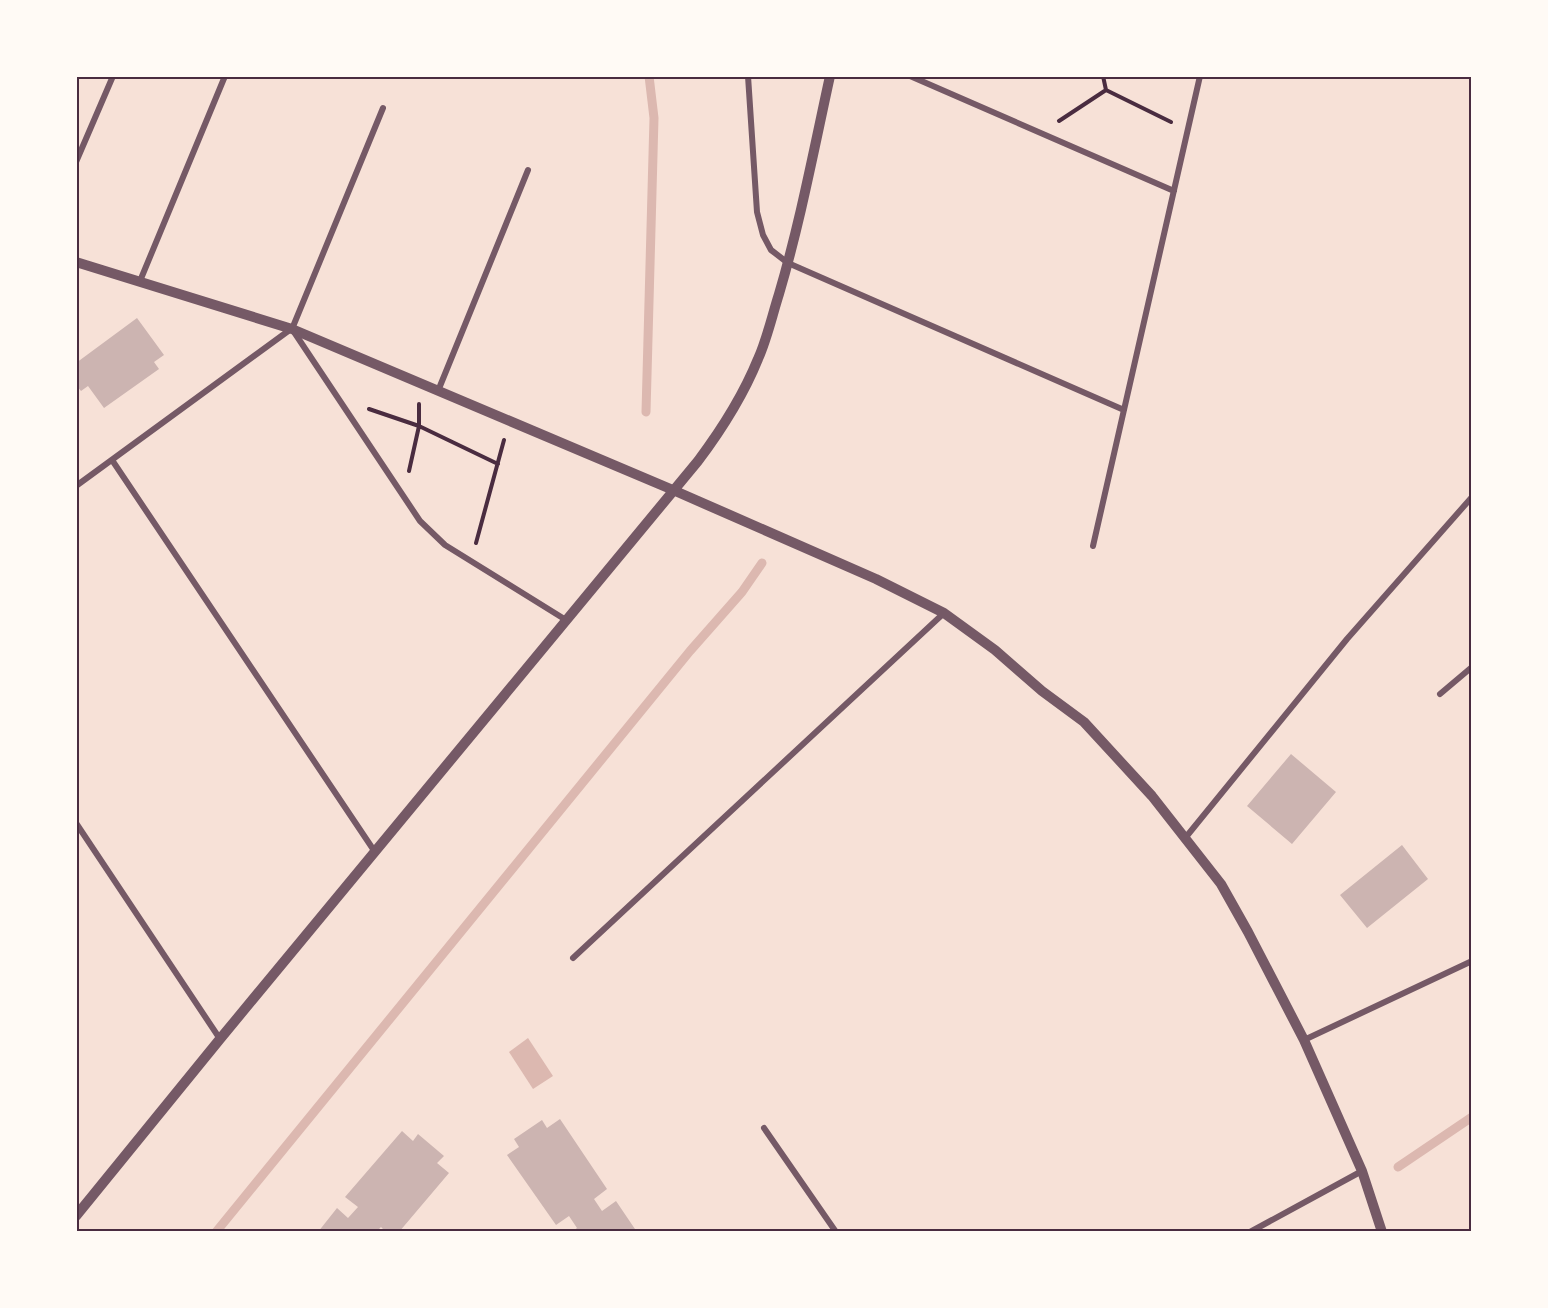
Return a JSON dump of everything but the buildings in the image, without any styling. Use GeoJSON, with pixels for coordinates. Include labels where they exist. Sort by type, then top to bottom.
{"type":"FeatureCollection","features":[{"type":"Feature","properties":{"kind":"street"},"geometry":{"type":"LineString","coordinates":[[76,162],[113,76]]}},
{"type":"Feature","properties":{"kind":"street"},"geometry":{"type":"LineString","coordinates":[[140,281],[225,76]]}},
{"type":"Feature","properties":{"kind":"street"},"geometry":{"type":"LineString","coordinates":[[748,76],[758,212],[763,235],[771,250],[788,263],[1124,410]]}},
{"type":"Feature","properties":{"kind":"street"},"geometry":{"type":"LineString","coordinates":[[78,1211],[698,461],[723,426],[741,397],[759,357],[788,263],[830,76]]}},
{"type":"Feature","properties":{"kind":"street"},"geometry":{"type":"LineString","coordinates":[[910,76],[1174,191]]}},
{"type":"Feature","properties":{"kind":"street"},"geometry":{"type":"LineString","coordinates":[[1093,546],[1199,77]]}},
{"type":"Feature","properties":{"kind":"street"},"geometry":{"type":"LineString","coordinates":[[76,486],[292,329],[383,108]]}},
{"type":"Feature","properties":{"kind":"street"},"geometry":{"type":"LineString","coordinates":[[438,391],[528,170]]}},
{"type":"Feature","properties":{"kind":"street"},"geometry":{"type":"LineString","coordinates":[[76,262],[292,329],[420,383],[876,579],[944,613],[995,650],[1042,691],[1084,722],[1152,796],[1221,884],[1304,1040],[1362,1171],[1382,1232]]}},
{"type":"Feature","properties":{"kind":"street"},"geometry":{"type":"LineString","coordinates":[[292,329],[420,521],[430,532],[446,545],[566,620]]}},
{"type":"Feature","properties":{"kind":"street"},"geometry":{"type":"LineString","coordinates":[[112,459],[375,852]]}},
{"type":"Feature","properties":{"kind":"street"},"geometry":{"type":"LineString","coordinates":[[1186,837],[1347,639],[1472,496]]}},
{"type":"Feature","properties":{"kind":"street"},"geometry":{"type":"LineString","coordinates":[[573,958],[944,613]]}},
{"type":"Feature","properties":{"kind":"street"},"geometry":{"type":"LineString","coordinates":[[1440,694],[1472,667]]}},
{"type":"Feature","properties":{"kind":"street"},"geometry":{"type":"LineString","coordinates":[[76,823],[220,1039]]}},
{"type":"Feature","properties":{"kind":"street"},"geometry":{"type":"LineString","coordinates":[[1304,1040],[1472,961]]}},
{"type":"Feature","properties":{"kind":"street"},"geometry":{"type":"LineString","coordinates":[[764,1128],[836,1232]]}},
{"type":"Feature","properties":{"kind":"street"},"geometry":{"type":"LineString","coordinates":[[1250,1232],[1362,1171]]}},
{"type":"Feature","properties":{"kind":"path"},"geometry":{"type":"LineString","coordinates":[[1103,76],[1106,90]]}},
{"type":"Feature","properties":{"kind":"path"},"geometry":{"type":"LineString","coordinates":[[1040,133],[1106,90]]}},
{"type":"Feature","properties":{"kind":"path"},"geometry":{"type":"LineString","coordinates":[[1106,90],[1187,130]]}},
{"type":"Feature","properties":{"kind":"path"},"geometry":{"type":"LineString","coordinates":[[404,495],[418,426],[420,383]]}},
{"type":"Feature","properties":{"kind":"path"},"geometry":{"type":"LineString","coordinates":[[339,399],[418,426],[498,464]]}},
{"type":"Feature","properties":{"kind":"path"},"geometry":{"type":"LineString","coordinates":[[471,561],[509,421]]}},
{"type":"Feature","properties":{"kind":"shaded area"},"geometry":{"type":"Polygon","coordinates":[[[528,1038],[553,1076],[533,1089],[509,1052],[528,1038]]]}},
{"type":"Feature","properties":{"kind":"waterway"},"geometry":{"type":"LineString","coordinates":[[646,412],[654,118],[649,76]]}},
{"type":"Feature","properties":{"kind":"waterway"},"geometry":{"type":"LineString","coordinates":[[216,1232],[690,651],[742,592],[762,563]]}},
{"type":"Feature","properties":{"kind":"waterway"},"geometry":{"type":"LineString","coordinates":[[1398,1167],[1472,1117]]}}]}
